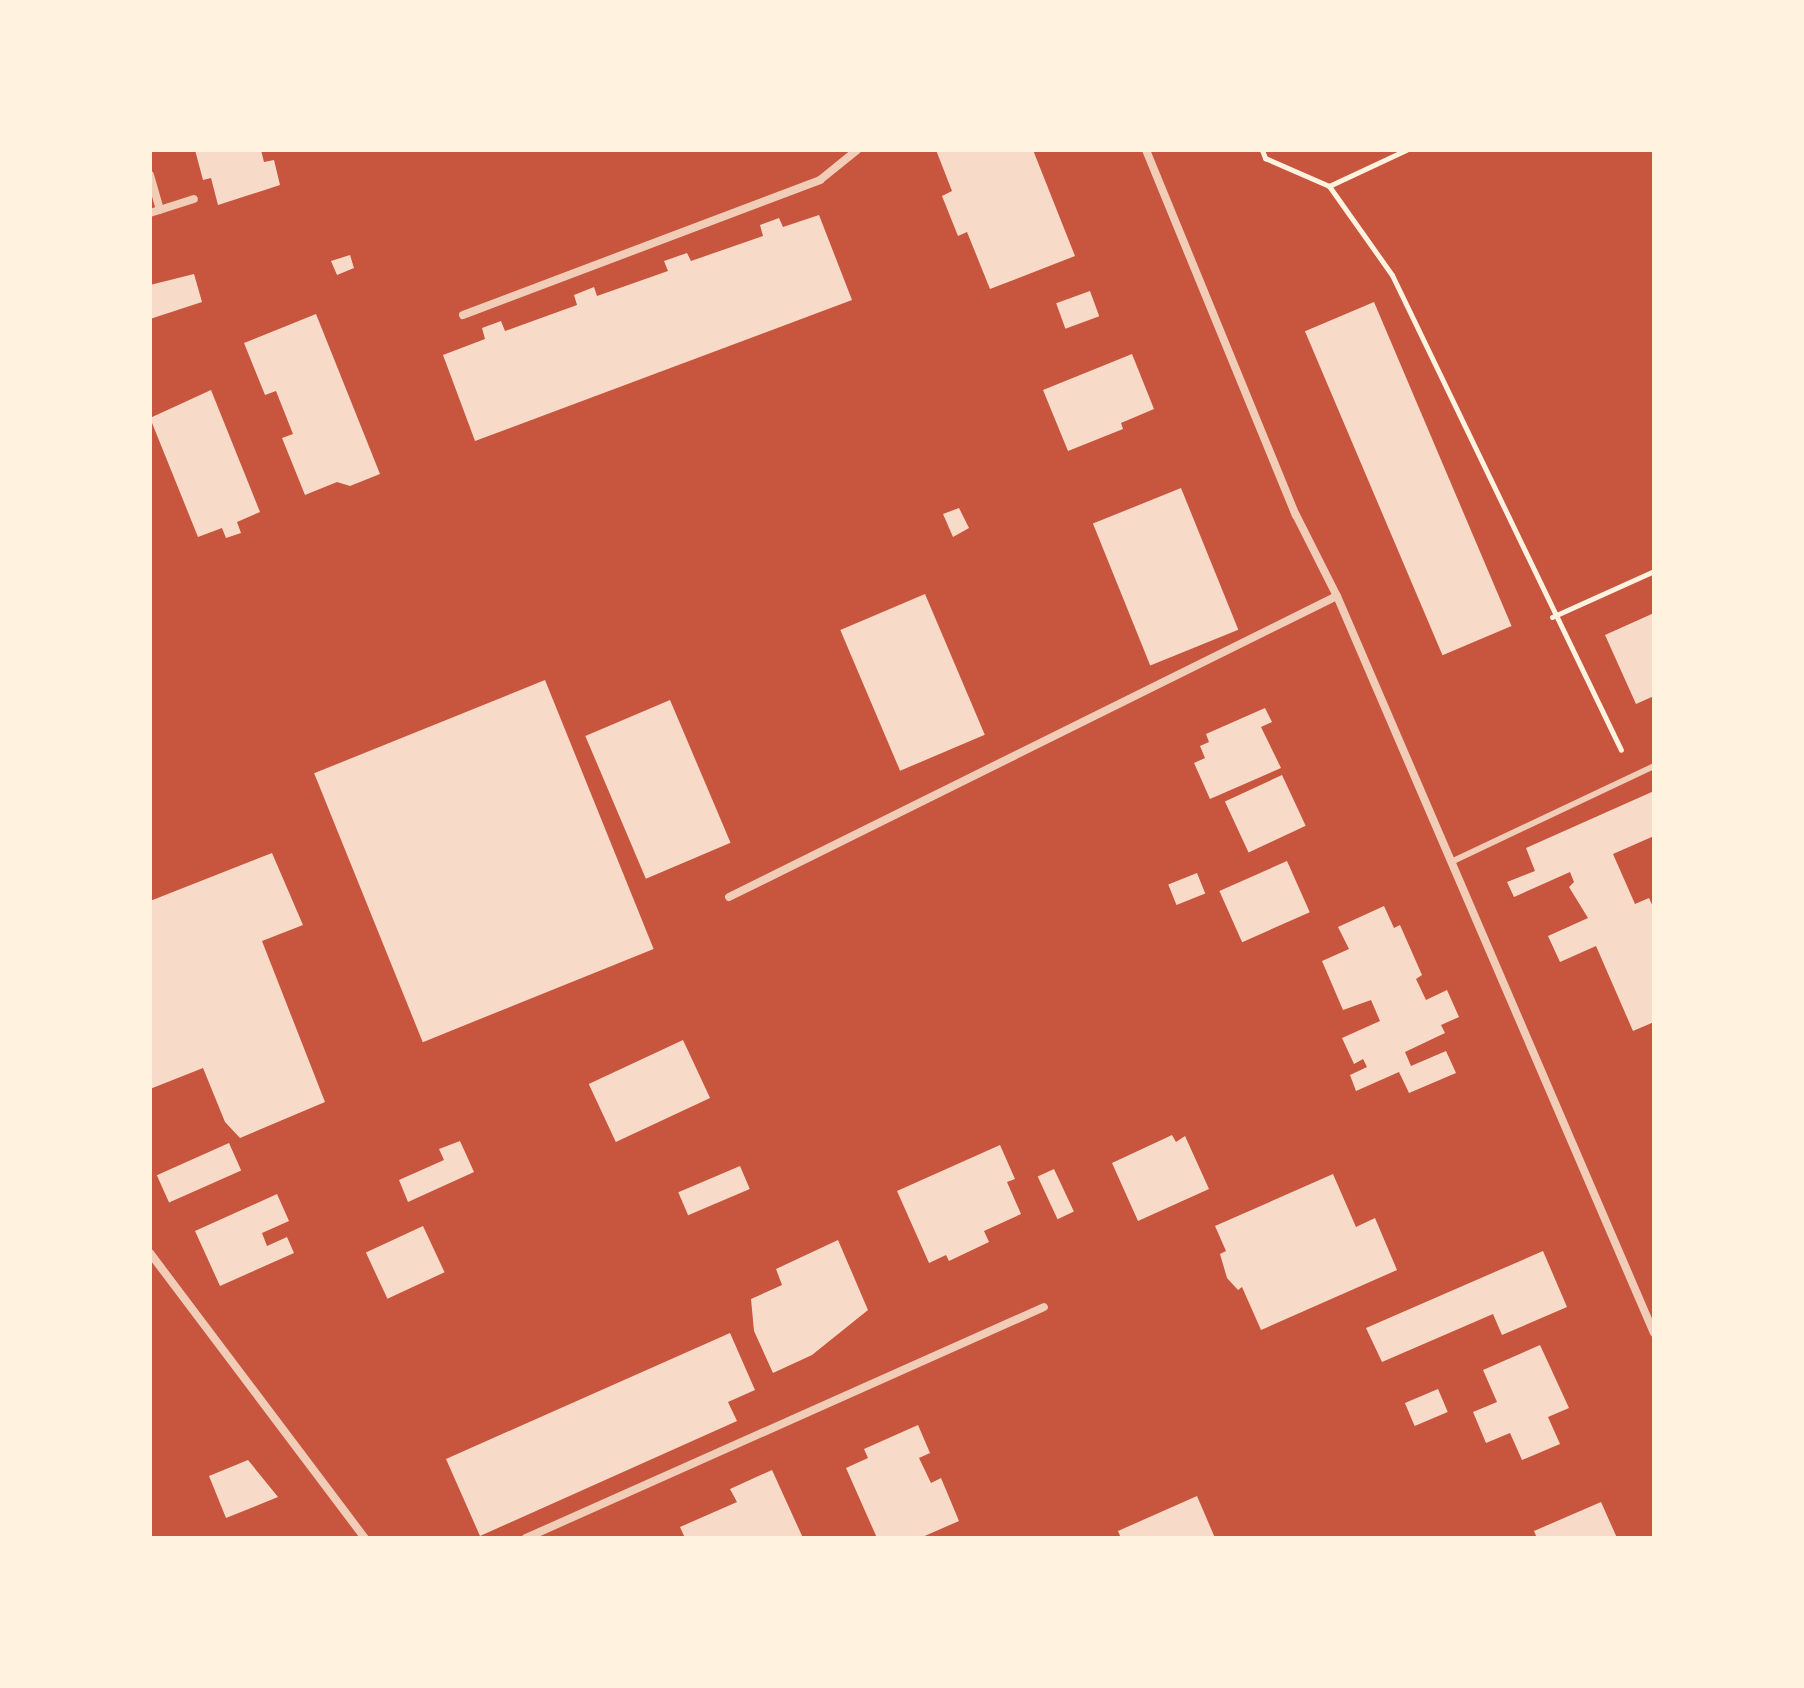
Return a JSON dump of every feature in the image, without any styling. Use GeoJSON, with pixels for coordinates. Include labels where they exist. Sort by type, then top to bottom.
{"type":"FeatureCollection","features":[{"type":"Feature","properties":{"kind":"street"},"geometry":{"type":"LineString","coordinates":[[463,315],[820,180],[857,150]]}},
{"type":"Feature","properties":{"kind":"street"},"geometry":{"type":"LineString","coordinates":[[1146,150],[1296,515],[1337,596],[1654,1333]]}},
{"type":"Feature","properties":{"kind":"street"},"geometry":{"type":"LineString","coordinates":[[150,175],[160,210]]}},
{"type":"Feature","properties":{"kind":"street"},"geometry":{"type":"LineString","coordinates":[[150,213],[194,199]]}},
{"type":"Feature","properties":{"kind":"street"},"geometry":{"type":"LineString","coordinates":[[729,897],[1337,596]]}},
{"type":"Feature","properties":{"kind":"street"},"geometry":{"type":"LineString","coordinates":[[150,1253],[365,1538]]}},
{"type":"Feature","properties":{"kind":"street"},"geometry":{"type":"LineString","coordinates":[[526,1538],[1044,1307]]}},
{"type":"Feature","properties":{"kind":"lane"},"geometry":{"type":"LineString","coordinates":[[1451,862],[1654,766]]}},
{"type":"Feature","properties":{"kind":"path"},"geometry":{"type":"LineString","coordinates":[[1262,150],[1265,158],[1329,186],[1392,275],[1552,617],[1634,775]]}},
{"type":"Feature","properties":{"kind":"path"},"geometry":{"type":"LineString","coordinates":[[1329,186],[1406,150]]}},
{"type":"Feature","properties":{"kind":"path"},"geometry":{"type":"LineString","coordinates":[[1552,617],[1654,571]]}},
{"type":"Feature","properties":{"kind":"building"},"geometry":{"type":"Polygon","coordinates":[[[195,150],[261,150],[264,162],[274,160],[280,185],[218,205],[211,178],[203,180],[195,150]]]}},
{"type":"Feature","properties":{"kind":"building"},"geometry":{"type":"Polygon","coordinates":[[[936,150],[1033,150],[1075,256],[990,289],[967,232],[958,236],[942,196],[952,191],[936,150]]]}},
{"type":"Feature","properties":{"kind":"building"},"geometry":{"type":"Polygon","coordinates":[[[819,215],[852,300],[475,441],[443,355],[485,339],[482,328],[501,321],[505,331],[577,305],[574,295],[594,287],[597,296],[668,271],[664,261],[687,253],[691,261],[763,236],[760,225],[779,218],[783,227],[819,215]]]}},
{"type":"Feature","properties":{"kind":"building"},"geometry":{"type":"Polygon","coordinates":[[[350,255],[354,268],[337,275],[331,261],[350,255]]]}},
{"type":"Feature","properties":{"kind":"building"},"geometry":{"type":"Polygon","coordinates":[[[194,274],[202,302],[150,319],[150,285],[194,274]]]}},
{"type":"Feature","properties":{"kind":"building"},"geometry":{"type":"Polygon","coordinates":[[[1090,291],[1099,316],[1065,329],[1056,303],[1090,291]]]}},
{"type":"Feature","properties":{"kind":"building"},"geometry":{"type":"Polygon","coordinates":[[[1374,302],[1512,626],[1442,655],[1305,331],[1374,302]]]}},
{"type":"Feature","properties":{"kind":"building"},"geometry":{"type":"Polygon","coordinates":[[[316,314],[380,474],[350,486],[337,482],[305,495],[282,438],[293,434],[276,391],[265,395],[244,343],[316,314]]]}},
{"type":"Feature","properties":{"kind":"building"},"geometry":{"type":"Polygon","coordinates":[[[1132,354],[1154,409],[1121,423],[1123,429],[1068,451],[1043,390],[1132,354]]]}},
{"type":"Feature","properties":{"kind":"building"},"geometry":{"type":"Polygon","coordinates":[[[211,390],[260,512],[237,522],[241,533],[226,538],[222,528],[198,537],[150,418],[211,390]]]}},
{"type":"Feature","properties":{"kind":"building"},"geometry":{"type":"Polygon","coordinates":[[[1181,488],[1238,630],[1150,665],[1093,524],[1181,488]]]}},
{"type":"Feature","properties":{"kind":"building"},"geometry":{"type":"Polygon","coordinates":[[[959,508],[969,528],[953,537],[943,514],[959,508]]]}},
{"type":"Feature","properties":{"kind":"building"},"geometry":{"type":"Polygon","coordinates":[[[925,594],[985,735],[900,771],[840,630],[925,594]]]}},
{"type":"Feature","properties":{"kind":"building"},"geometry":{"type":"Polygon","coordinates":[[[1654,613],[1654,696],[1636,704],[1605,635],[1654,613]]]}},
{"type":"Feature","properties":{"kind":"building"},"geometry":{"type":"Polygon","coordinates":[[[545,680],[654,949],[423,1042],[314,773],[545,680]]]}},
{"type":"Feature","properties":{"kind":"building"},"geometry":{"type":"Polygon","coordinates":[[[670,700],[731,843],[646,879],[585,736],[670,700]]]}},
{"type":"Feature","properties":{"kind":"building"},"geometry":{"type":"Polygon","coordinates":[[[1265,708],[1272,722],[1261,727],[1281,768],[1210,799],[1194,763],[1205,758],[1200,746],[1209,742],[1206,734],[1265,708]]]}},
{"type":"Feature","properties":{"kind":"building"},"geometry":{"type":"Polygon","coordinates":[[[1282,775],[1306,826],[1249,852],[1225,802],[1282,775]]]}},
{"type":"Feature","properties":{"kind":"building"},"geometry":{"type":"Polygon","coordinates":[[[1654,791],[1654,836],[1613,854],[1635,904],[1649,898],[1654,909],[1654,1022],[1633,1031],[1596,946],[1560,962],[1548,936],[1588,918],[1569,887],[1574,882],[1570,872],[1514,897],[1507,882],[1535,871],[1526,848],[1654,791]]]}},
{"type":"Feature","properties":{"kind":"building"},"geometry":{"type":"Polygon","coordinates":[[[272,853],[303,925],[262,941],[325,1102],[240,1138],[225,1122],[203,1068],[150,1089],[150,901],[272,853]]]}},
{"type":"Feature","properties":{"kind":"building"},"geometry":{"type":"Polygon","coordinates":[[[1287,861],[1310,912],[1242,942],[1219,891],[1287,861]]]}},
{"type":"Feature","properties":{"kind":"building"},"geometry":{"type":"Polygon","coordinates":[[[1197,873],[1205,893],[1176,905],[1168,885],[1197,873]]]}},
{"type":"Feature","properties":{"kind":"building"},"geometry":{"type":"Polygon","coordinates":[[[1384,906],[1394,928],[1400,925],[1422,975],[1416,979],[1426,1000],[1447,990],[1459,1017],[1441,1025],[1445,1033],[1405,1052],[1411,1066],[1446,1051],[1456,1073],[1409,1093],[1399,1072],[1356,1091],[1350,1075],[1367,1067],[1363,1059],[1354,1064],[1342,1038],[1380,1021],[1371,1000],[1343,1010],[1322,961],[1349,949],[1338,927],[1384,906]]]}},
{"type":"Feature","properties":{"kind":"building"},"geometry":{"type":"Polygon","coordinates":[[[683,1040],[710,1098],[616,1142],[589,1084],[683,1040]]]}},
{"type":"Feature","properties":{"kind":"building"},"geometry":{"type":"Polygon","coordinates":[[[1172,1135],[1176,1142],[1185,1136],[1209,1189],[1138,1221],[1112,1163],[1172,1135]]]}},
{"type":"Feature","properties":{"kind":"building"},"geometry":{"type":"Polygon","coordinates":[[[460,1141],[474,1172],[408,1202],[399,1180],[444,1160],[439,1149],[460,1141]]]}},
{"type":"Feature","properties":{"kind":"building"},"geometry":{"type":"Polygon","coordinates":[[[229,1143],[241,1170],[169,1203],[157,1175],[229,1143]]]}},
{"type":"Feature","properties":{"kind":"building"},"geometry":{"type":"Polygon","coordinates":[[[1000,1145],[1015,1179],[1007,1182],[1021,1214],[984,1231],[989,1242],[949,1261],[946,1255],[929,1263],[897,1191],[1000,1145]]]}},
{"type":"Feature","properties":{"kind":"building"},"geometry":{"type":"Polygon","coordinates":[[[740,1166],[750,1189],[688,1215],[678,1192],[740,1166]]]}},
{"type":"Feature","properties":{"kind":"building"},"geometry":{"type":"Polygon","coordinates":[[[1054,1169],[1074,1212],[1058,1219],[1038,1177],[1054,1169]]]}},
{"type":"Feature","properties":{"kind":"building"},"geometry":{"type":"Polygon","coordinates":[[[1333,1174],[1356,1227],[1375,1218],[1397,1270],[1261,1330],[1242,1287],[1238,1290],[1227,1278],[1220,1254],[1226,1251],[1215,1226],[1333,1174]]]}},
{"type":"Feature","properties":{"kind":"building"},"geometry":{"type":"Polygon","coordinates":[[[277,1194],[289,1221],[262,1233],[267,1246],[287,1237],[294,1253],[220,1286],[195,1231],[277,1194]]]}},
{"type":"Feature","properties":{"kind":"building"},"geometry":{"type":"Polygon","coordinates":[[[423,1226],[445,1272],[387,1299],[366,1253],[423,1226]]]}},
{"type":"Feature","properties":{"kind":"building"},"geometry":{"type":"Polygon","coordinates":[[[838,1240],[868,1310],[812,1355],[773,1373],[754,1331],[751,1299],[782,1285],[776,1269],[838,1240]]]}},
{"type":"Feature","properties":{"kind":"building"},"geometry":{"type":"Polygon","coordinates":[[[1543,1251],[1567,1307],[1502,1335],[1493,1314],[1382,1362],[1366,1328],[1543,1251]]]}},
{"type":"Feature","properties":{"kind":"building"},"geometry":{"type":"Polygon","coordinates":[[[730,1333],[755,1390],[728,1402],[737,1421],[480,1536],[446,1459],[730,1333]]]}},
{"type":"Feature","properties":{"kind":"building"},"geometry":{"type":"Polygon","coordinates":[[[1540,1345],[1569,1408],[1548,1417],[1560,1444],[1522,1460],[1510,1433],[1486,1443],[1473,1412],[1497,1402],[1483,1370],[1540,1345]]]}},
{"type":"Feature","properties":{"kind":"building"},"geometry":{"type":"Polygon","coordinates":[[[1438,1389],[1448,1412],[1415,1426],[1405,1403],[1438,1389]]]}},
{"type":"Feature","properties":{"kind":"building"},"geometry":{"type":"Polygon","coordinates":[[[918,1425],[930,1453],[919,1458],[931,1483],[941,1478],[959,1521],[920,1538],[877,1538],[846,1468],[868,1458],[864,1449],[918,1425]]]}},
{"type":"Feature","properties":{"kind":"building"},"geometry":{"type":"Polygon","coordinates":[[[248,1460],[278,1497],[226,1518],[209,1476],[248,1460]]]}},
{"type":"Feature","properties":{"kind":"building"},"geometry":{"type":"Polygon","coordinates":[[[772,1470],[803,1538],[685,1538],[680,1527],[737,1502],[730,1489],[772,1470]]]}},
{"type":"Feature","properties":{"kind":"building"},"geometry":{"type":"Polygon","coordinates":[[[1197,1496],[1215,1538],[1121,1538],[1118,1531],[1197,1496]]]}},
{"type":"Feature","properties":{"kind":"building"},"geometry":{"type":"Polygon","coordinates":[[[1601,1502],[1617,1538],[1537,1538],[1534,1531],[1601,1502]]]}}]}
